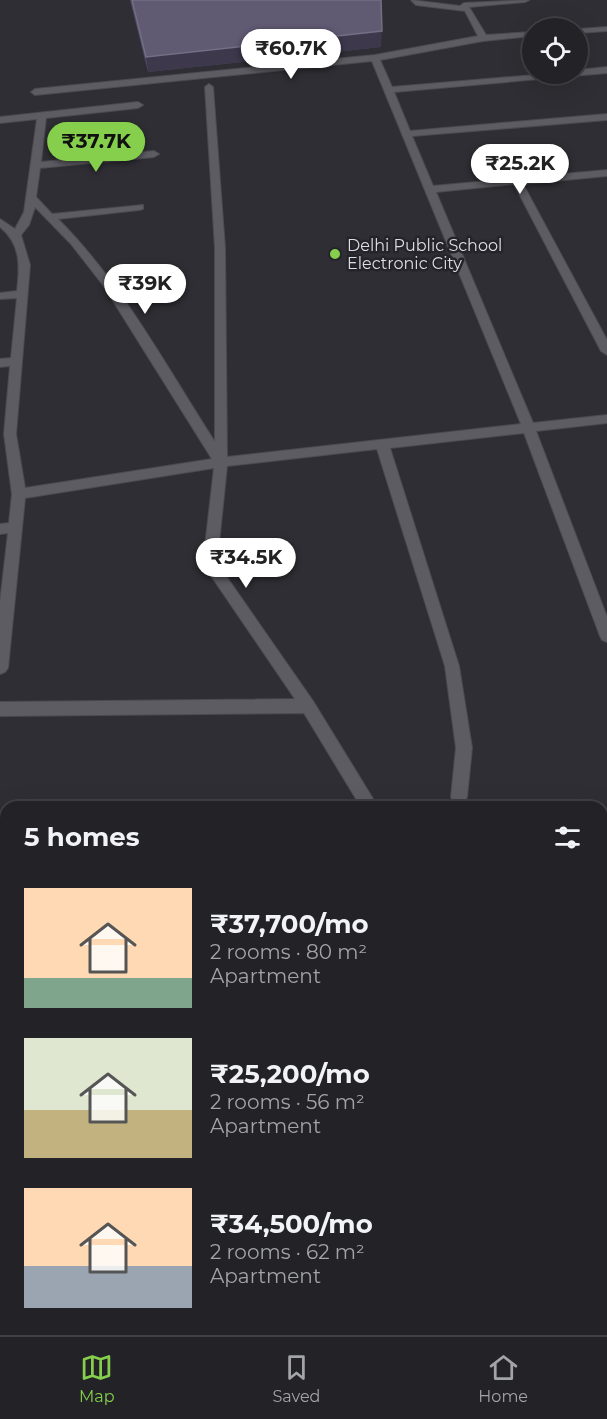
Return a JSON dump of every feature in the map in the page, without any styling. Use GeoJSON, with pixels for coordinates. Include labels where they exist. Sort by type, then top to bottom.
{"type":"FeatureCollection","features":[{"type":"Feature","properties":{"kind":"street"},"geometry":{"type":"LineString","coordinates":[[415,0],[416,3],[464,5],[525,0]]}},
{"type":"Feature","properties":{"kind":"street"},"geometry":{"type":"LineString","coordinates":[[464,5],[483,38]]}},
{"type":"Feature","properties":{"kind":"street"},"geometry":{"type":"LineString","coordinates":[[588,30],[607,29]]}},
{"type":"Feature","properties":{"kind":"street"},"geometry":{"type":"LineString","coordinates":[[35,92],[375,58],[483,38],[522,35]]}},
{"type":"Feature","properties":{"kind":"street"},"geometry":{"type":"LineString","coordinates":[[375,58],[529,428],[607,636]]}},
{"type":"Feature","properties":{"kind":"street"},"geometry":{"type":"LineString","coordinates":[[588,72],[607,70]]}},
{"type":"Feature","properties":{"kind":"street"},"geometry":{"type":"LineString","coordinates":[[389,90],[522,78]]}},
{"type":"Feature","properties":{"kind":"street"},"geometry":{"type":"LineString","coordinates":[[209,87],[220,248],[221,462],[210,564],[308,706],[366,801]]}},
{"type":"Feature","properties":{"kind":"street"},"geometry":{"type":"LineString","coordinates":[[0,120],[138,105]]}},
{"type":"Feature","properties":{"kind":"street"},"geometry":{"type":"LineString","coordinates":[[0,668],[19,494],[5,434],[16,362],[25,265],[6,230],[24,225],[31,198],[42,116]]}},
{"type":"Feature","properties":{"kind":"street"},"geometry":{"type":"LineString","coordinates":[[408,134],[607,117]]}},
{"type":"Feature","properties":{"kind":"street"},"geometry":{"type":"LineString","coordinates":[[36,165],[154,154]]}},
{"type":"Feature","properties":{"kind":"street"},"geometry":{"type":"LineString","coordinates":[[430,189],[607,173]]}},
{"type":"Feature","properties":{"kind":"street"},"geometry":{"type":"LineString","coordinates":[[517,181],[607,351]]}},
{"type":"Feature","properties":{"kind":"street"},"geometry":{"type":"LineString","coordinates":[[31,198],[75,242],[107,283],[221,462]]}},
{"type":"Feature","properties":{"kind":"street"},"geometry":{"type":"LineString","coordinates":[[50,217],[140,207]]}},
{"type":"Feature","properties":{"kind":"street"},"geometry":{"type":"LineString","coordinates":[[0,296],[22,294]]}},
{"type":"Feature","properties":{"kind":"street"},"geometry":{"type":"LineString","coordinates":[[0,363],[16,362]]}},
{"type":"Feature","properties":{"kind":"street"},"geometry":{"type":"LineString","coordinates":[[19,494],[221,462],[607,419]]}},
{"type":"Feature","properties":{"kind":"street"},"geometry":{"type":"LineString","coordinates":[[382,444],[452,666],[464,748],[459,797]]}},
{"type":"Feature","properties":{"kind":"street"},"geometry":{"type":"LineString","coordinates":[[0,529],[15,527]]}},
{"type":"Feature","properties":{"kind":"street"},"geometry":{"type":"LineString","coordinates":[[0,709],[308,706]]}},
{"type":"Feature","properties":{"kind":"building"},"geometry":{"type":"Polygon","coordinates":[[[132,0],[381,0],[382,31],[146,57],[132,0]]]}},
{"type":"Feature","properties":{"kind":"place","name":"Delhi Public School Electronic City"},"geometry":{"type":"Point","coordinates":[335,254]}}]}
